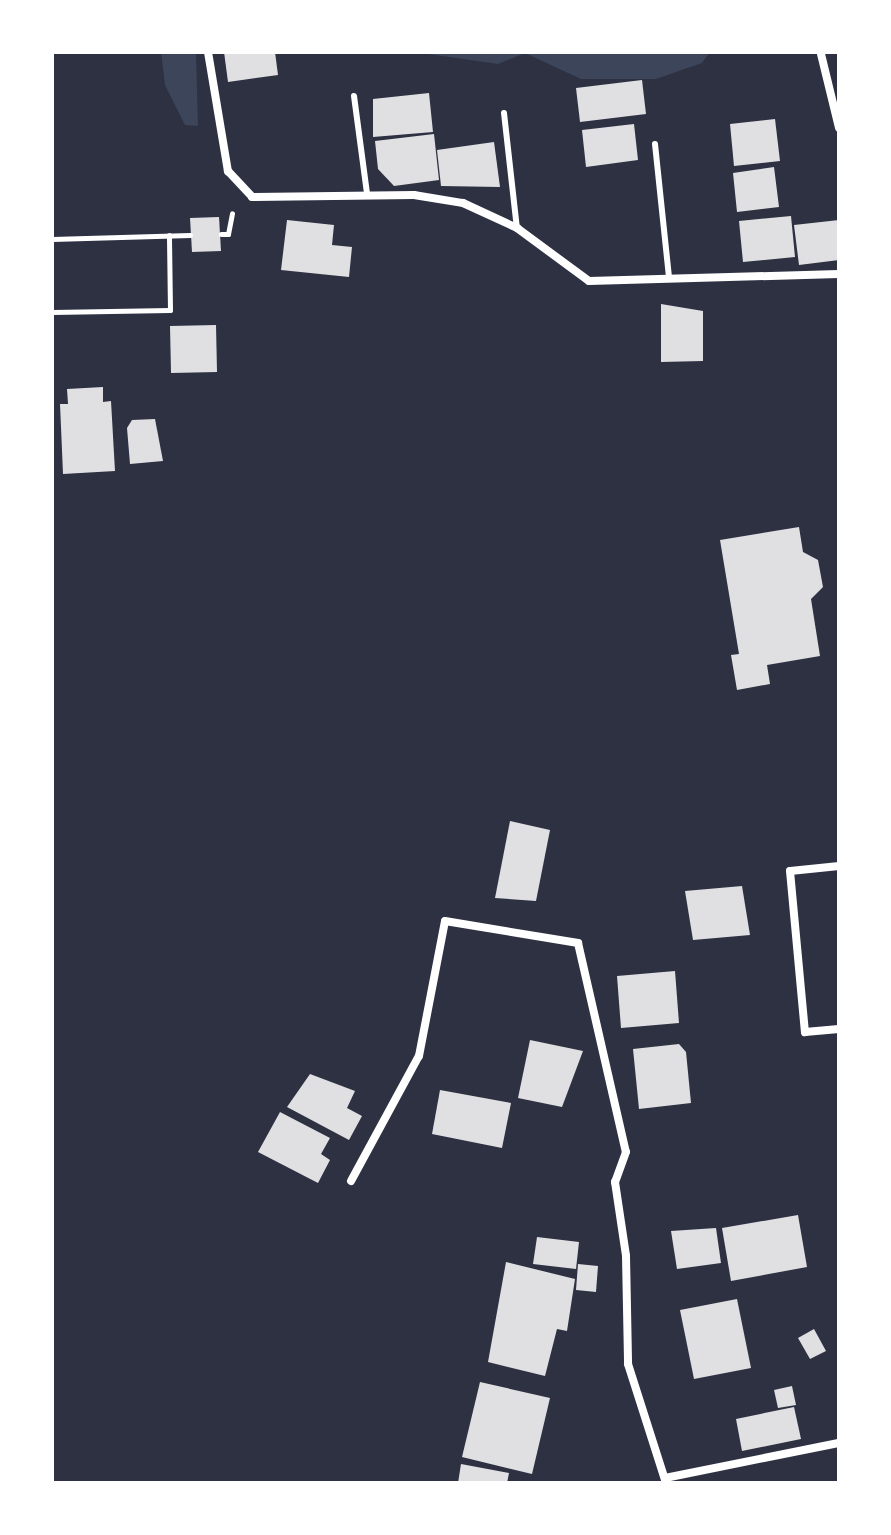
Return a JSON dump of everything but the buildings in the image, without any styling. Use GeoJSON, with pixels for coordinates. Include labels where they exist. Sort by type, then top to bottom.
{"type":"FeatureCollection","features":[{"type":"Feature","properties":{"kind":"street"},"geometry":{"type":"LineString","coordinates":[[208,52],[228,171],[238,185],[272,201],[367,194],[463,203],[517,228],[589,281],[839,274]]}},
{"type":"Feature","properties":{"kind":"street"},"geometry":{"type":"LineString","coordinates":[[821,54],[839,128]]}},
{"type":"Feature","properties":{"kind":"street"},"geometry":{"type":"LineString","coordinates":[[839,866],[790,871],[805,1032],[839,1029]]}},
{"type":"Feature","properties":{"kind":"street"},"geometry":{"type":"LineString","coordinates":[[351,1181],[419,1056],[445,921],[578,943],[626,1152],[615,1182],[626,1256],[628,1364],[665,1481],[839,1443]]}},
{"type":"Feature","properties":{"kind":"lane"},"geometry":{"type":"LineString","coordinates":[[354,96],[367,194]]}},
{"type":"Feature","properties":{"kind":"lane"},"geometry":{"type":"LineString","coordinates":[[504,113],[517,228]]}},
{"type":"Feature","properties":{"kind":"lane"},"geometry":{"type":"LineString","coordinates":[[655,144],[669,278]]}},
{"type":"Feature","properties":{"kind":"path"},"geometry":{"type":"LineString","coordinates":[[52,312],[170,310],[169,235]]}},
{"type":"Feature","properties":{"kind":"path"},"geometry":{"type":"LineString","coordinates":[[52,239],[190,235]]}},
{"type":"Feature","properties":{"kind":"shaded area"},"geometry":{"type":"Polygon","coordinates":[[[161,52],[196,52],[198,126],[185,125],[165,85],[161,52]]]}},
{"type":"Feature","properties":{"kind":"shaded area"},"geometry":{"type":"Polygon","coordinates":[[[414,52],[710,52],[702,63],[656,79],[581,79],[525,53],[498,64],[414,52]]]}}]}
